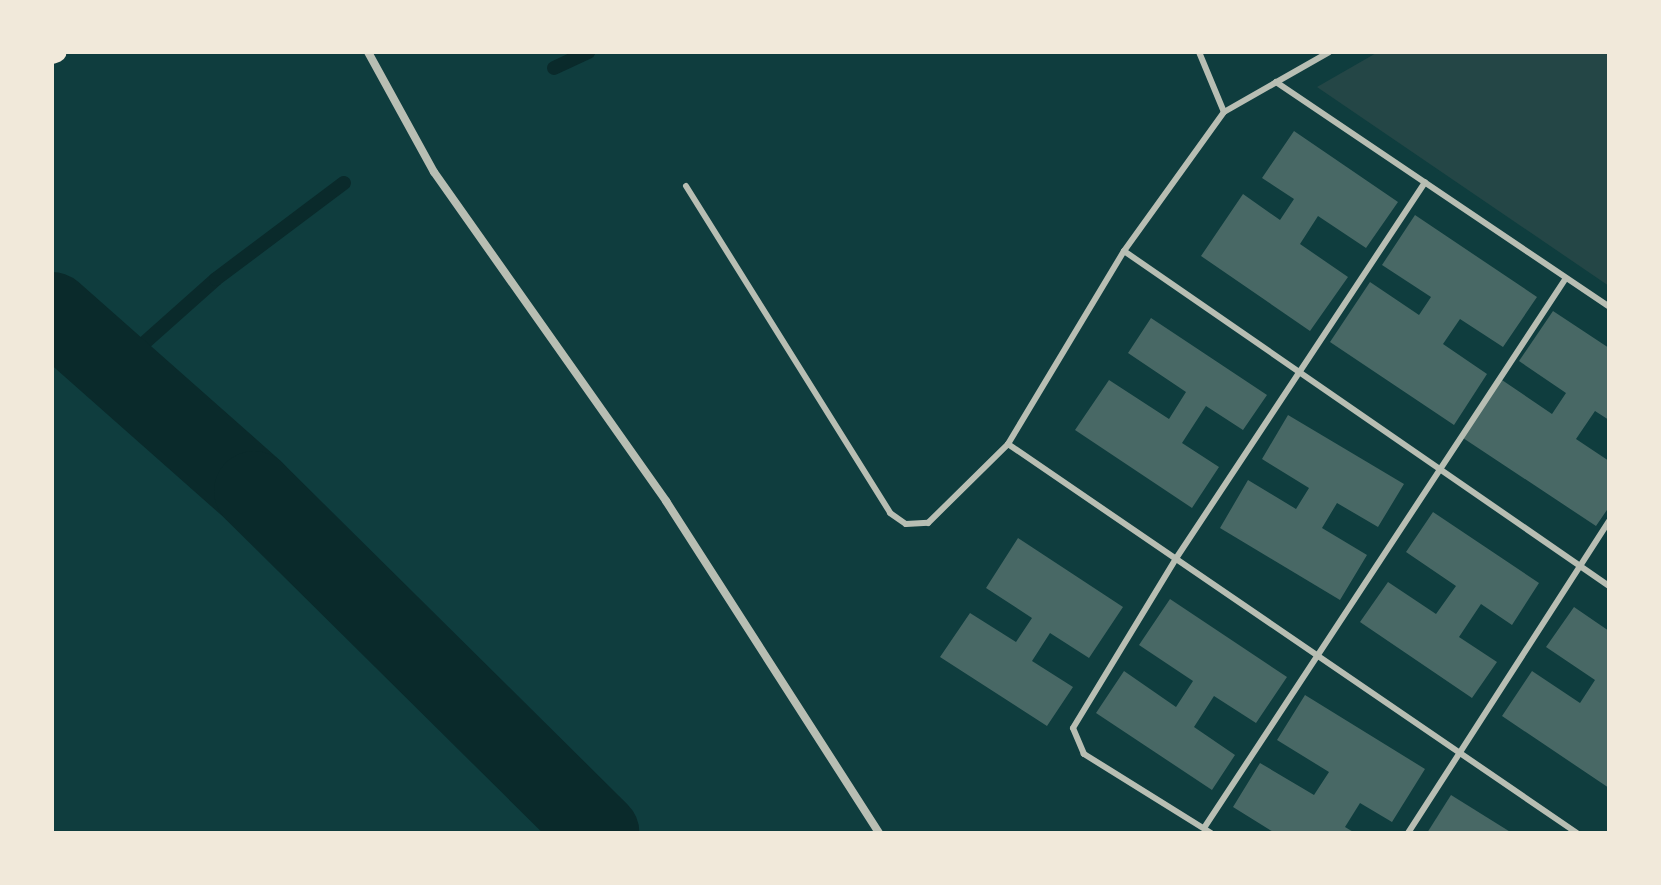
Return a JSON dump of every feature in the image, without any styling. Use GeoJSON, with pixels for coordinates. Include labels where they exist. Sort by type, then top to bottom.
{"type":"FeatureCollection","features":[{"type":"Feature","properties":{"kind":"street"},"geometry":{"type":"LineString","coordinates":[[368,52],[434,172],[666,501],[879,833]]}},
{"type":"Feature","properties":{"kind":"lane"},"geometry":{"type":"LineString","coordinates":[[1199,52],[1224,112]]}},
{"type":"Feature","properties":{"kind":"lane"},"geometry":{"type":"LineString","coordinates":[[686,186],[890,513],[906,524],[928,523],[1008,444],[1124,251],[1224,112],[1329,52]]}},
{"type":"Feature","properties":{"kind":"lane"},"geometry":{"type":"LineString","coordinates":[[1276,82],[1609,307]]}},
{"type":"Feature","properties":{"kind":"lane"},"geometry":{"type":"LineString","coordinates":[[1425,182],[1296,372],[1175,560],[1073,728],[1074,742],[1208,831],[1436,468],[1566,278]]}},
{"type":"Feature","properties":{"kind":"lane"},"geometry":{"type":"LineString","coordinates":[[1124,251],[1609,586]]}},
{"type":"Feature","properties":{"kind":"lane"},"geometry":{"type":"LineString","coordinates":[[1008,444],[1577,833]]}},
{"type":"Feature","properties":{"kind":"lane"},"geometry":{"type":"LineString","coordinates":[[1408,833],[1455,750],[1609,521]]}},
{"type":"Feature","properties":{"kind":"shaded area"},"geometry":{"type":"Polygon","coordinates":[[[1378,52],[1609,52],[1609,286],[1317,87],[1378,52]]]}},
{"type":"Feature","properties":{"kind":"building"},"geometry":{"type":"Polygon","coordinates":[[[1294,131],[1398,202],[1366,248],[1318,216],[1300,244],[1348,277],[1310,331],[1201,256],[1243,194],[1280,220],[1294,199],[1262,178],[1294,131]]]}},
{"type":"Feature","properties":{"kind":"building"},"geometry":{"type":"Polygon","coordinates":[[[1415,215],[1537,297],[1503,347],[1460,319],[1443,344],[1487,374],[1454,425],[1330,342],[1370,282],[1419,315],[1431,297],[1382,265],[1415,215]]]}},
{"type":"Feature","properties":{"kind":"building"},"geometry":{"type":"Polygon","coordinates":[[[1553,311],[1609,348],[1609,420],[1595,411],[1576,439],[1609,461],[1609,507],[1596,526],[1460,436],[1499,378],[1552,414],[1566,393],[1519,361],[1553,311]]]}},
{"type":"Feature","properties":{"kind":"building"},"geometry":{"type":"Polygon","coordinates":[[[1151,318],[1267,395],[1243,430],[1206,406],[1182,443],[1219,467],[1192,508],[1075,430],[1109,380],[1169,419],[1186,392],[1128,353],[1151,318]]]}},
{"type":"Feature","properties":{"kind":"building"},"geometry":{"type":"Polygon","coordinates":[[[1288,415],[1404,484],[1378,527],[1337,503],[1322,528],[1367,555],[1340,600],[1220,528],[1248,480],[1296,509],[1309,488],[1262,459],[1288,415]]]}},
{"type":"Feature","properties":{"kind":"building"},"geometry":{"type":"Polygon","coordinates":[[[1433,512],[1539,583],[1512,625],[1481,604],[1459,637],[1497,662],[1472,698],[1360,622],[1388,582],[1436,614],[1456,586],[1406,552],[1433,512]]]}},
{"type":"Feature","properties":{"kind":"building"},"geometry":{"type":"Polygon","coordinates":[[[1018,538],[1123,607],[1089,658],[1050,633],[1032,661],[1073,687],[1047,726],[940,657],[970,613],[1016,642],[1032,618],[986,588],[1018,538]]]}},
{"type":"Feature","properties":{"kind":"building"},"geometry":{"type":"Polygon","coordinates":[[[1170,599],[1287,677],[1256,723],[1214,696],[1194,727],[1235,755],[1212,790],[1096,713],[1124,671],[1176,707],[1193,681],[1139,645],[1170,599]]]}},
{"type":"Feature","properties":{"kind":"building"},"geometry":{"type":"Polygon","coordinates":[[[1574,607],[1609,631],[1609,788],[1502,716],[1532,671],[1580,703],[1595,680],[1546,647],[1574,607]]]}},
{"type":"Feature","properties":{"kind":"building"},"geometry":{"type":"Polygon","coordinates":[[[1305,695],[1425,769],[1392,822],[1360,803],[1345,827],[1355,833],[1275,833],[1233,807],[1260,763],[1314,795],[1329,772],[1277,740],[1305,695]]]}},
{"type":"Feature","properties":{"kind":"building"},"geometry":{"type":"Polygon","coordinates":[[[1451,795],[1512,833],[1427,833],[1451,795]]]}},
{"type":"Feature","properties":{"kind":"waterway"},"geometry":{"type":"LineString","coordinates":[[554,68],[588,52]]}},
{"type":"Feature","properties":{"kind":"waterway"},"geometry":{"type":"LineString","coordinates":[[115,369],[216,279],[344,183]]}},
{"type":"Feature","properties":{"kind":"waterway"},"geometry":{"type":"LineString","coordinates":[[52,312],[254,491],[600,833]]}}]}
